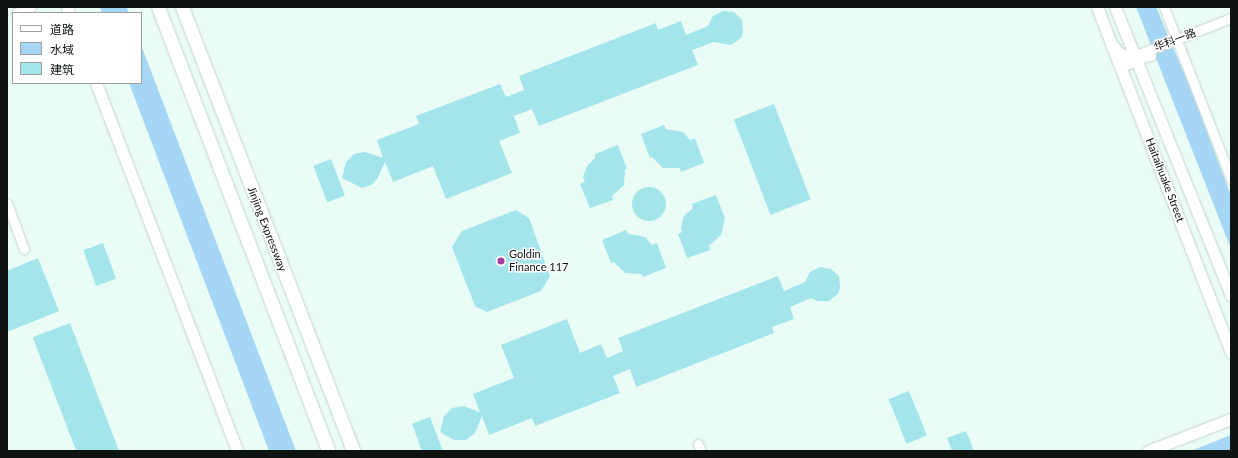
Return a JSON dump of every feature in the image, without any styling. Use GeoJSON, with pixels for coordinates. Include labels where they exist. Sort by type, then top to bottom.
{"type":"FeatureCollection","features":[{"type":"Feature","properties":{"kind":"highway","name":"Jinjing Expressway"},"geometry":{"type":"LineString","coordinates":[[158,7],[328,451]]}},
{"type":"Feature","properties":{"kind":"highway","name":"Jinjing Expressway"},"geometry":{"type":"LineString","coordinates":[[182,7],[353,451]]}},
{"type":"Feature","properties":{"kind":"main road","name":"Haitaihuake Street"},"geometry":{"type":"LineString","coordinates":[[1097,7],[1231,353]]}},
{"type":"Feature","properties":{"kind":"main road","name":"Haitaihuake Street"},"geometry":{"type":"LineString","coordinates":[[1115,7],[1231,296]]}},
{"type":"Feature","properties":{"kind":"main road"},"geometry":{"type":"LineString","coordinates":[[1111,42],[1119,53],[1136,58],[1149,53]]}},
{"type":"Feature","properties":{"kind":"main road"},"geometry":{"type":"LineString","coordinates":[[96,84],[237,451]]}},
{"type":"Feature","properties":{"kind":"main road"},"geometry":{"type":"LineString","coordinates":[[1148,451],[1231,419]]}},
{"type":"Feature","properties":{"kind":"street"},"geometry":{"type":"LineString","coordinates":[[18,12],[31,7]]}},
{"type":"Feature","properties":{"kind":"street"},"geometry":{"type":"LineString","coordinates":[[1164,7],[1176,42],[1231,179]]}},
{"type":"Feature","properties":{"kind":"street","name":"华科一路"},"geometry":{"type":"LineString","coordinates":[[1149,53],[1231,18]]}},
{"type":"Feature","properties":{"kind":"street","name":"华科一路"},"geometry":{"type":"LineString","coordinates":[[1176,42],[1231,24]]}},
{"type":"Feature","properties":{"kind":"street"},"geometry":{"type":"LineString","coordinates":[[1128,40],[1138,50],[1149,53]]}},
{"type":"Feature","properties":{"kind":"street"},"geometry":{"type":"LineString","coordinates":[[1120,64],[1136,58]]}},
{"type":"Feature","properties":{"kind":"street"},"geometry":{"type":"LineString","coordinates":[[7,203],[24,249]]}},
{"type":"Feature","properties":{"kind":"water"},"geometry":{"type":"Polygon","coordinates":[[[100,7],[126,7],[128,12],[102,12],[100,7]]]}},
{"type":"Feature","properties":{"kind":"water"},"geometry":{"type":"Polygon","coordinates":[[[1136,7],[1156,7],[1191,90],[1231,196],[1231,249],[1136,7]]]}},
{"type":"Feature","properties":{"kind":"water"},"geometry":{"type":"Polygon","coordinates":[[[142,48],[296,451],[269,451],[129,84],[142,84],[142,48]]]}},
{"type":"Feature","properties":{"kind":"water"},"geometry":{"type":"Polygon","coordinates":[[[1231,435],[1231,451],[1191,451],[1231,435]]]}},
{"type":"Feature","properties":{"kind":"building"},"geometry":{"type":"Polygon","coordinates":[[[723,11],[734,12],[742,20],[743,32],[741,38],[731,45],[714,42],[692,50],[698,65],[539,126],[532,109],[514,116],[520,133],[499,141],[512,173],[446,199],[433,166],[393,182],[385,162],[373,184],[362,188],[342,178],[346,162],[354,154],[365,152],[383,158],[377,140],[419,124],[416,116],[500,84],[506,97],[524,90],[519,76],[656,23],[658,30],[681,21],[686,35],[708,26],[713,16],[723,11]]]}},
{"type":"Feature","properties":{"kind":"building"},"geometry":{"type":"Polygon","coordinates":[[[774,104],[811,199],[770,215],[734,119],[774,104]]]}},
{"type":"Feature","properties":{"kind":"building"},"geometry":{"type":"Polygon","coordinates":[[[664,125],[666,129],[683,132],[690,140],[695,138],[704,163],[681,172],[680,168],[663,168],[652,157],[650,158],[641,134],[664,125]]]}},
{"type":"Feature","properties":{"kind":"building"},"geometry":{"type":"Polygon","coordinates":[[[618,145],[627,169],[625,169],[624,185],[612,196],[613,200],[590,208],[580,184],[585,182],[583,177],[587,166],[595,158],[595,154],[618,145]]]}},
{"type":"Feature","properties":{"kind":"building"},"geometry":{"type":"Polygon","coordinates":[[[331,159],[345,195],[327,202],[313,166],[331,159]]]}},
{"type":"Feature","properties":{"kind":"building"},"geometry":{"type":"Polygon","coordinates":[[[649,187],[661,192],[666,204],[661,216],[649,221],[637,216],[632,204],[637,192],[649,187]]]}},
{"type":"Feature","properties":{"kind":"building"},"geometry":{"type":"Polygon","coordinates":[[[716,195],[725,218],[721,235],[709,246],[710,250],[687,258],[678,234],[682,232],[681,227],[684,216],[693,208],[692,204],[716,195]]]}},
{"type":"Feature","properties":{"kind":"building","name":"Goldin Finance 117"},"geometry":{"type":"Polygon","coordinates":[[[516,210],[529,218],[550,276],[541,291],[487,312],[475,306],[452,247],[462,231],[516,210]]]}},
{"type":"Feature","properties":{"kind":"building"},"geometry":{"type":"Polygon","coordinates":[[[626,230],[628,234],[645,237],[652,245],[657,243],[666,268],[643,277],[641,274],[625,273],[614,262],[611,263],[602,240],[626,230]]]}},
{"type":"Feature","properties":{"kind":"building"},"geometry":{"type":"Polygon","coordinates":[[[103,243],[116,279],[96,286],[83,250],[103,243]]]}},
{"type":"Feature","properties":{"kind":"building"},"geometry":{"type":"Polygon","coordinates":[[[38,258],[59,311],[7,332],[7,271],[38,258]]]}},
{"type":"Feature","properties":{"kind":"building"},"geometry":{"type":"Polygon","coordinates":[[[820,267],[831,269],[839,276],[840,288],[838,294],[829,301],[817,301],[811,298],[790,307],[794,319],[772,327],[774,333],[636,387],[630,369],[613,376],[620,393],[535,426],[532,418],[489,435],[482,416],[475,433],[466,440],[454,440],[440,432],[444,416],[452,408],[463,406],[480,412],[473,394],[514,378],[501,345],[567,319],[580,353],[601,344],[607,358],[623,351],[618,338],[778,276],[784,291],[805,282],[810,272],[820,267]]]}},
{"type":"Feature","properties":{"kind":"building"},"geometry":{"type":"Polygon","coordinates":[[[70,323],[119,451],[76,451],[33,337],[70,323]]]}},
{"type":"Feature","properties":{"kind":"building"},"geometry":{"type":"Polygon","coordinates":[[[909,391],[927,436],[907,444],[889,399],[909,391]]]}},
{"type":"Feature","properties":{"kind":"building"},"geometry":{"type":"Polygon","coordinates":[[[430,417],[443,451],[422,451],[412,424],[430,417]]]}},
{"type":"Feature","properties":{"kind":"building"},"geometry":{"type":"Polygon","coordinates":[[[966,431],[974,451],[952,451],[947,438],[966,431]]]}},
{"type":"Feature","properties":{"kind":"place","name":"Goldin Finance 117"},"geometry":{"type":"Point","coordinates":[501,261]}}]}
